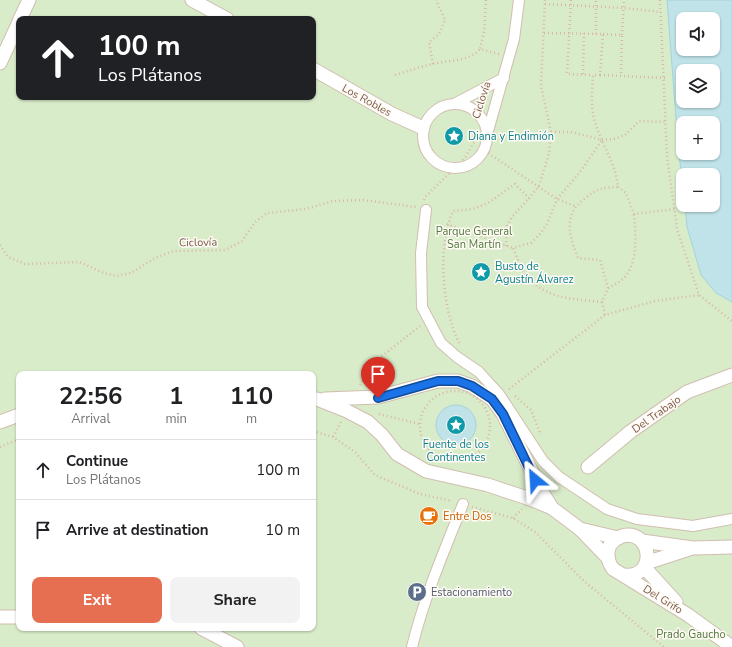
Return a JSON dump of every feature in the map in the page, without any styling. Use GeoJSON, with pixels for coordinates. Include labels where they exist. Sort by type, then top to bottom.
{"type":"FeatureCollection","features":[{"type":"Feature","properties":{"kind":"street"},"geometry":{"type":"LineString","coordinates":[[22,16],[29,0]]}},
{"type":"Feature","properties":{"kind":"street"},"geometry":{"type":"LineString","coordinates":[[192,0],[221,16]]}},
{"type":"Feature","properties":{"kind":"street"},"geometry":{"type":"LineString","coordinates":[[488,131],[480,114],[473,109],[465,105],[445,105],[435,110],[428,118],[423,128],[423,145],[430,157],[441,166],[454,169],[471,165],[479,159],[485,151],[488,141],[488,131],[514,39],[519,0]]}},
{"type":"Feature","properties":{"kind":"street"},"geometry":{"type":"LineString","coordinates":[[0,63],[16,29]]}},
{"type":"Feature","properties":{"kind":"street","name":"Los Robles"},"geometry":{"type":"LineString","coordinates":[[316,71],[392,114],[423,128]]}},
{"type":"Feature","properties":{"kind":"street"},"geometry":{"type":"LineString","coordinates":[[456,104],[504,78]]}},
{"type":"Feature","properties":{"kind":"street"},"geometry":{"type":"LineString","coordinates":[[423,209],[421,253],[422,306],[441,343],[457,357],[479,372],[499,394],[543,461],[558,477],[607,509],[637,519],[693,526],[732,519]]}},
{"type":"Feature","properties":{"kind":"street","name":"Del Trabajo"},"geometry":{"type":"LineString","coordinates":[[588,467],[630,432],[687,392],[732,375]]}},
{"type":"Feature","properties":{"kind":"street"},"geometry":{"type":"LineString","coordinates":[[316,399],[349,405],[399,393],[438,381],[458,381],[472,386],[492,399],[503,414],[542,492],[552,508]]}},
{"type":"Feature","properties":{"kind":"street"},"geometry":{"type":"LineString","coordinates":[[349,405],[382,435],[397,454],[426,471],[488,485],[552,508],[580,529],[608,558],[613,569],[624,575],[637,573],[645,565],[693,548]]}},
{"type":"Feature","properties":{"kind":"street"},"geometry":{"type":"LineString","coordinates":[[0,422],[16,416]]}},
{"type":"Feature","properties":{"kind":"street"},"geometry":{"type":"LineString","coordinates":[[412,647],[417,626],[438,566],[463,504]]}},
{"type":"Feature","properties":{"kind":"street"},"geometry":{"type":"LineString","coordinates":[[580,529],[618,538],[631,535],[642,541],[693,548],[732,547]]}},
{"type":"Feature","properties":{"kind":"street"},"geometry":{"type":"LineString","coordinates":[[608,558],[610,546],[618,538]]}},
{"type":"Feature","properties":{"kind":"street"},"geometry":{"type":"LineString","coordinates":[[642,541],[648,555],[645,565]]}},
{"type":"Feature","properties":{"kind":"street","name":"Del Grifo"},"geometry":{"type":"LineString","coordinates":[[645,565],[688,615]]}},
{"type":"Feature","properties":{"kind":"street","name":"Del Grifo"},"geometry":{"type":"LineString","coordinates":[[624,575],[688,615]]}},
{"type":"Feature","properties":{"kind":"street"},"geometry":{"type":"LineString","coordinates":[[688,615],[732,647]]}},
{"type":"Feature","properties":{"kind":"street"},"geometry":{"type":"LineString","coordinates":[[0,617],[16,617]]}},
{"type":"Feature","properties":{"kind":"street"},"geometry":{"type":"LineString","coordinates":[[206,631],[237,647]]}},
{"type":"Feature","properties":{"kind":"path"},"geometry":{"type":"LineString","coordinates":[[433,64],[429,42],[439,34],[445,20],[436,0]]}},
{"type":"Feature","properties":{"kind":"path"},"geometry":{"type":"LineString","coordinates":[[395,75],[433,64],[464,59],[477,53],[480,49],[484,32],[486,0]]}},
{"type":"Feature","properties":{"kind":"path"},"geometry":{"type":"LineString","coordinates":[[506,246],[507,225],[512,217],[539,186],[549,153],[551,132],[541,86],[545,0]]}},
{"type":"Feature","properties":{"kind":"path"},"geometry":{"type":"LineString","coordinates":[[571,0],[567,74],[665,78]]}},
{"type":"Feature","properties":{"kind":"path"},"geometry":{"type":"LineString","coordinates":[[596,0],[596,34]]}},
{"type":"Feature","properties":{"kind":"path"},"geometry":{"type":"LineString","coordinates":[[621,76],[622,35],[625,8],[624,0]]}},
{"type":"Feature","properties":{"kind":"path"},"geometry":{"type":"LineString","coordinates":[[660,0],[665,78],[667,156],[678,229],[699,295],[732,321]]}},
{"type":"Feature","properties":{"kind":"path"},"geometry":{"type":"LineString","coordinates":[[545,4],[625,8],[661,12]]}},
{"type":"Feature","properties":{"kind":"path"},"geometry":{"type":"LineString","coordinates":[[544,33],[622,35]]}},
{"type":"Feature","properties":{"kind":"path"},"geometry":{"type":"LineString","coordinates":[[583,74],[584,33]]}},
{"type":"Feature","properties":{"kind":"path"},"geometry":{"type":"LineString","coordinates":[[600,76],[602,34]]}},
{"type":"Feature","properties":{"kind":"path"},"geometry":{"type":"LineString","coordinates":[[480,49],[510,56]]}},
{"type":"Feature","properties":{"kind":"path"},"geometry":{"type":"LineString","coordinates":[[593,75],[592,102],[595,124],[617,178],[618,187]]}},
{"type":"Feature","properties":{"kind":"path","name":"Ciclovía"},"geometry":{"type":"LineString","coordinates":[[0,245],[8,257],[24,264],[79,262],[104,274],[117,276],[131,273],[156,258],[174,250],[225,250],[242,241],[255,222],[267,213],[306,209],[333,201],[363,200],[409,205],[423,209],[425,197],[471,150],[483,120]]}},
{"type":"Feature","properties":{"kind":"path"},"geometry":{"type":"LineString","coordinates":[[551,132],[571,132],[602,140],[614,139],[625,135],[639,121],[666,122]]}},
{"type":"Feature","properties":{"kind":"path"},"geometry":{"type":"LineString","coordinates":[[447,224],[513,248],[531,243],[547,224],[557,199],[580,172],[602,140]]}},
{"type":"Feature","properties":{"kind":"path"},"geometry":{"type":"LineString","coordinates":[[485,151],[557,199],[575,206]]}},
{"type":"Feature","properties":{"kind":"path"},"geometry":{"type":"LineString","coordinates":[[464,348],[458,342],[449,316],[443,274],[447,224],[453,211],[473,210],[488,204],[515,184],[529,198]]}},
{"type":"Feature","properties":{"kind":"path"},"geometry":{"type":"LineString","coordinates":[[605,315],[602,302],[608,288],[620,281],[629,271],[636,237],[634,214],[626,192],[618,187],[597,189],[575,206],[571,215],[570,233],[578,258],[600,260],[608,288]]}},
{"type":"Feature","properties":{"kind":"path"},"geometry":{"type":"LineString","coordinates":[[634,214],[675,210]]}},
{"type":"Feature","properties":{"kind":"path"},"geometry":{"type":"LineString","coordinates":[[513,248],[524,273],[545,292],[571,299],[602,302]]}},
{"type":"Feature","properties":{"kind":"path"},"geometry":{"type":"LineString","coordinates":[[542,437],[531,410],[508,390],[605,315],[655,301],[699,295]]}},
{"type":"Feature","properties":{"kind":"path"},"geometry":{"type":"LineString","coordinates":[[333,437],[349,405],[381,357],[420,326],[430,321]]}},
{"type":"Feature","properties":{"kind":"path"},"geometry":{"type":"LineString","coordinates":[[452,391],[464,392],[475,397],[483,406],[488,416],[490,426],[488,437],[479,451],[466,459],[455,461],[444,459],[434,454],[426,446],[419,424],[423,411],[430,401],[440,394],[452,391]]}},
{"type":"Feature","properties":{"kind":"path"},"geometry":{"type":"LineString","coordinates":[[377,413],[419,424]]}},
{"type":"Feature","properties":{"kind":"path"},"geometry":{"type":"LineString","coordinates":[[316,432],[333,437],[355,452],[375,475],[420,494],[512,518],[535,532],[585,582],[664,647]]}},
{"type":"Feature","properties":{"kind":"path"},"geometry":{"type":"LineString","coordinates":[[0,447],[16,441]]}},
{"type":"Feature","properties":{"kind":"green space","name":"Parque General San Martín"},"geometry":{"type":"Polygon","coordinates":[[[0,0],[732,0],[732,647],[0,647],[0,0]]]}},
{"type":"Feature","properties":{"kind":"water"},"geometry":{"type":"Polygon","coordinates":[[[667,0],[732,0],[732,302],[716,293],[701,275],[687,227],[686,212],[720,212],[720,168],[681,168],[680,160],[720,160],[720,116],[676,116],[676,119],[667,0]]]}},
{"type":"Feature","properties":{"kind":"water"},"geometry":{"type":"Polygon","coordinates":[[[456,405],[470,411],[476,425],[470,439],[456,445],[442,439],[436,425],[442,411],[456,405]]]}},
{"type":"Feature","properties":{"kind":"place","name":"Diana y Endimión"},"geometry":{"type":"Point","coordinates":[454,136]}},
{"type":"Feature","properties":{"kind":"place","name":"Busto de Agustín Álvarez"},"geometry":{"type":"Point","coordinates":[481,272]}},
{"type":"Feature","properties":{"kind":"place","name":"Fuente de los Continentes"},"geometry":{"type":"Point","coordinates":[456,425]}},
{"type":"Feature","properties":{"kind":"place","name":"Entre Dos"},"geometry":{"type":"Point","coordinates":[429,516]}},
{"type":"Feature","properties":{"kind":"place","name":"Estacionamiento"},"geometry":{"type":"Point","coordinates":[417,592]}},
{"type":"Feature","properties":{"kind":"route"},"geometry":{"type":"LineString","coordinates":[[378,398],[438,381],[458,381],[472,386],[492,399],[503,414],[535,480]]}},
{"type":"Feature","properties":{"kind":"park label","name":"Prado Gaucho"},"geometry":{"type":"Point","coordinates":[691,634]}}]}
